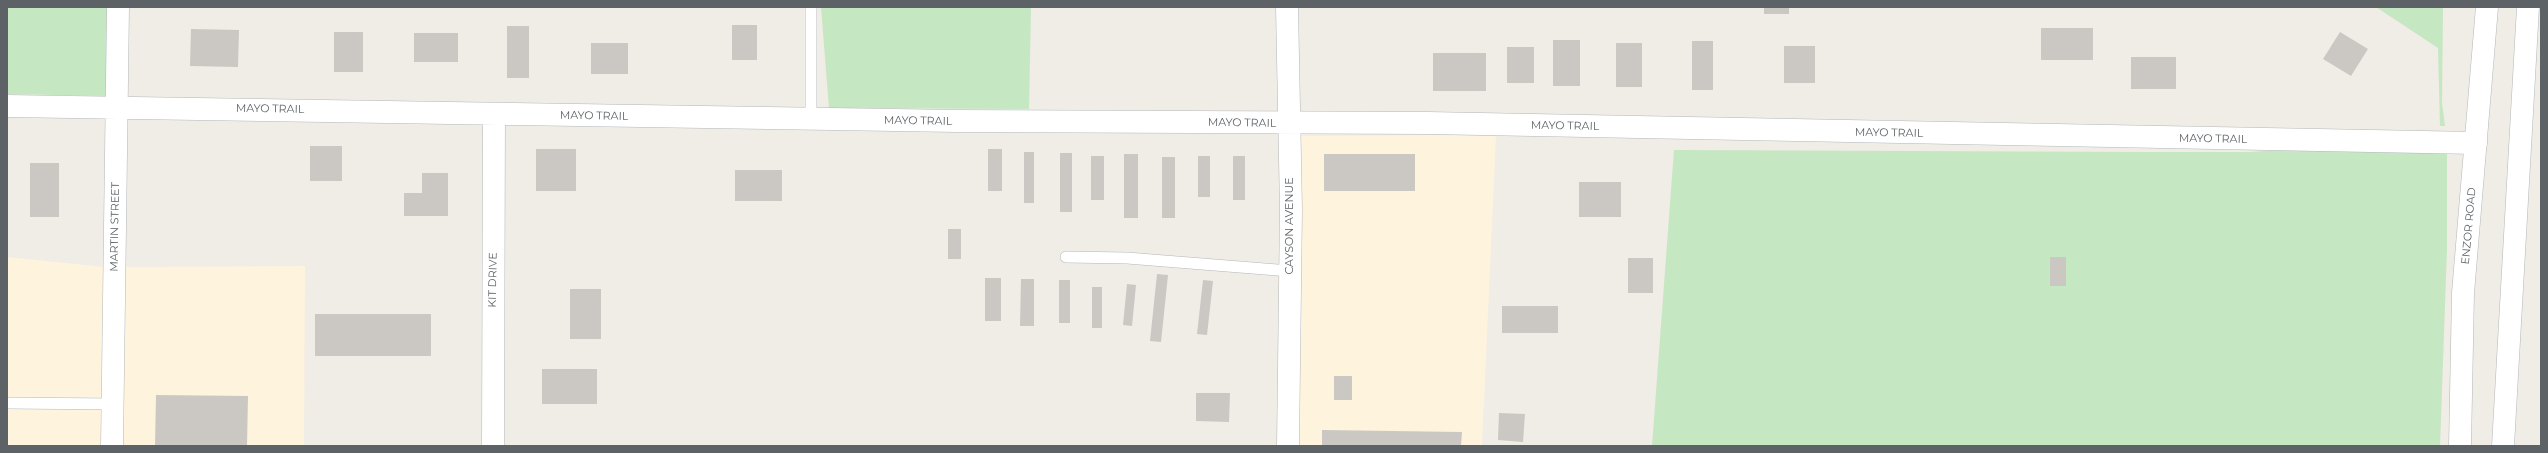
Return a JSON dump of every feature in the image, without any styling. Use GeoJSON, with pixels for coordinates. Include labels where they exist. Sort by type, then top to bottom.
{"type":"FeatureCollection","features":[{"type":"Feature","properties":{"kind":"street","name":"MARTIN STREET"},"geometry":{"type":"LineString","coordinates":[[112,446],[118,7]]}},
{"type":"Feature","properties":{"kind":"street","name":"CAYSON AVENUE"},"geometry":{"type":"LineString","coordinates":[[1287,7],[1290,124],[1288,446]]}},
{"type":"Feature","properties":{"kind":"street","name":"ENZOR ROAD"},"geometry":{"type":"LineString","coordinates":[[2460,446],[2464,293],[2487,7]]}},
{"type":"Feature","properties":{"kind":"street"},"geometry":{"type":"LineString","coordinates":[[2503,446],[2528,7]]}},
{"type":"Feature","properties":{"kind":"street","name":"MAYO TRAIL"},"geometry":{"type":"LineString","coordinates":[[7,106],[1142,123],[1428,123],[2476,143]]}},
{"type":"Feature","properties":{"kind":"street","name":"KIT DRIVE"},"geometry":{"type":"LineString","coordinates":[[493,446],[494,114]]}},
{"type":"Feature","properties":{"kind":"lane"},"geometry":{"type":"LineString","coordinates":[[811,7],[811,119]]}},
{"type":"Feature","properties":{"kind":"lane"},"geometry":{"type":"LineString","coordinates":[[1066,257],[1127,258],[1290,271]]}},
{"type":"Feature","properties":{"kind":"lane"},"geometry":{"type":"LineString","coordinates":[[7,402],[113,404]]}},
{"type":"Feature","properties":{"kind":"shaded area"},"geometry":{"type":"Polygon","coordinates":[[[1300,136],[1496,136],[1482,446],[1298,446],[1300,136]]]}},
{"type":"Feature","properties":{"kind":"shaded area"},"geometry":{"type":"Polygon","coordinates":[[[7,257],[105,267],[103,446],[7,446],[7,257]]]}},
{"type":"Feature","properties":{"kind":"shaded area"},"geometry":{"type":"Polygon","coordinates":[[[305,266],[304,446],[122,446],[125,267],[305,266]]]}},
{"type":"Feature","properties":{"kind":"green space"},"geometry":{"type":"Polygon","coordinates":[[[7,7],[108,7],[107,96],[7,94],[7,7]]]}},
{"type":"Feature","properties":{"kind":"green space"},"geometry":{"type":"Polygon","coordinates":[[[821,7],[1031,7],[1029,109],[829,108],[821,7]]]}},
{"type":"Feature","properties":{"kind":"green space"},"geometry":{"type":"Polygon","coordinates":[[[2376,7],[2443,7],[2442,103],[2445,126],[2440,126],[2438,48],[2376,7]]]}},
{"type":"Feature","properties":{"kind":"green space"},"geometry":{"type":"Polygon","coordinates":[[[2306,148],[2447,149],[2447,248],[2440,446],[1652,446],[1674,150],[2250,152],[2306,148]]]}},
{"type":"Feature","properties":{"kind":"building"},"geometry":{"type":"Polygon","coordinates":[[[1764,7],[1789,7],[1789,14],[1764,14],[1764,7]]]}},
{"type":"Feature","properties":{"kind":"building"},"geometry":{"type":"Polygon","coordinates":[[[732,25],[757,25],[757,60],[732,60],[732,25]]]}},
{"type":"Feature","properties":{"kind":"building"},"geometry":{"type":"Polygon","coordinates":[[[507,26],[529,26],[529,78],[507,78],[507,26]]]}},
{"type":"Feature","properties":{"kind":"building"},"geometry":{"type":"Polygon","coordinates":[[[2041,28],[2093,28],[2093,60],[2041,60],[2041,28]]]}},
{"type":"Feature","properties":{"kind":"building"},"geometry":{"type":"Polygon","coordinates":[[[191,29],[239,30],[238,67],[190,66],[191,29]]]}},
{"type":"Feature","properties":{"kind":"building"},"geometry":{"type":"Polygon","coordinates":[[[334,32],[363,32],[363,72],[334,72],[334,32]]]}},
{"type":"Feature","properties":{"kind":"building"},"geometry":{"type":"Polygon","coordinates":[[[2340,32],[2368,49],[2351,76],[2323,59],[2340,32]]]}},
{"type":"Feature","properties":{"kind":"building"},"geometry":{"type":"Polygon","coordinates":[[[414,33],[458,33],[458,62],[414,62],[414,33]]]}},
{"type":"Feature","properties":{"kind":"building"},"geometry":{"type":"Polygon","coordinates":[[[1553,40],[1580,40],[1580,86],[1553,86],[1553,40]]]}},
{"type":"Feature","properties":{"kind":"building"},"geometry":{"type":"Polygon","coordinates":[[[1692,41],[1713,41],[1713,90],[1692,90],[1692,41]]]}},
{"type":"Feature","properties":{"kind":"building"},"geometry":{"type":"Polygon","coordinates":[[[591,43],[628,43],[628,74],[591,74],[591,43]]]}},
{"type":"Feature","properties":{"kind":"building"},"geometry":{"type":"Polygon","coordinates":[[[1616,43],[1642,43],[1642,87],[1616,87],[1616,43]]]}},
{"type":"Feature","properties":{"kind":"building"},"geometry":{"type":"Polygon","coordinates":[[[1784,46],[1815,46],[1815,83],[1784,83],[1784,46]]]}},
{"type":"Feature","properties":{"kind":"building"},"geometry":{"type":"Polygon","coordinates":[[[1507,47],[1534,47],[1534,83],[1507,83],[1507,47]]]}},
{"type":"Feature","properties":{"kind":"building"},"geometry":{"type":"Polygon","coordinates":[[[1433,53],[1486,53],[1486,91],[1433,91],[1433,53]]]}},
{"type":"Feature","properties":{"kind":"building"},"geometry":{"type":"Polygon","coordinates":[[[2131,57],[2176,57],[2176,89],[2131,89],[2131,57]]]}},
{"type":"Feature","properties":{"kind":"building"},"geometry":{"type":"Polygon","coordinates":[[[310,146],[342,146],[342,181],[310,181],[310,146]]]}},
{"type":"Feature","properties":{"kind":"building"},"geometry":{"type":"Polygon","coordinates":[[[536,149],[576,149],[576,191],[536,191],[536,149]]]}},
{"type":"Feature","properties":{"kind":"building"},"geometry":{"type":"Polygon","coordinates":[[[988,149],[1002,149],[1002,191],[988,191],[988,149]]]}},
{"type":"Feature","properties":{"kind":"building"},"geometry":{"type":"Polygon","coordinates":[[[1024,152],[1034,152],[1034,203],[1024,203],[1024,152]]]}},
{"type":"Feature","properties":{"kind":"building"},"geometry":{"type":"Polygon","coordinates":[[[1060,153],[1072,153],[1072,212],[1060,212],[1060,153]]]}},
{"type":"Feature","properties":{"kind":"building"},"geometry":{"type":"Polygon","coordinates":[[[1124,154],[1138,154],[1138,218],[1124,218],[1124,154]]]}},
{"type":"Feature","properties":{"kind":"building"},"geometry":{"type":"Polygon","coordinates":[[[1324,154],[1415,154],[1415,191],[1324,191],[1324,154]]]}},
{"type":"Feature","properties":{"kind":"building"},"geometry":{"type":"Polygon","coordinates":[[[1091,156],[1104,156],[1104,200],[1091,200],[1091,156]]]}},
{"type":"Feature","properties":{"kind":"building"},"geometry":{"type":"Polygon","coordinates":[[[1198,156],[1210,156],[1210,197],[1198,197],[1198,156]]]}},
{"type":"Feature","properties":{"kind":"building"},"geometry":{"type":"Polygon","coordinates":[[[1233,156],[1245,156],[1245,200],[1233,200],[1233,156]]]}},
{"type":"Feature","properties":{"kind":"building"},"geometry":{"type":"Polygon","coordinates":[[[1162,157],[1175,157],[1175,218],[1162,218],[1162,157]]]}},
{"type":"Feature","properties":{"kind":"building"},"geometry":{"type":"Polygon","coordinates":[[[30,163],[59,163],[59,217],[30,217],[30,163]]]}},
{"type":"Feature","properties":{"kind":"building"},"geometry":{"type":"Polygon","coordinates":[[[735,170],[782,170],[782,201],[735,201],[735,170]]]}},
{"type":"Feature","properties":{"kind":"building"},"geometry":{"type":"Polygon","coordinates":[[[422,173],[448,173],[448,216],[404,216],[404,193],[422,193],[422,173]]]}},
{"type":"Feature","properties":{"kind":"building"},"geometry":{"type":"Polygon","coordinates":[[[1579,182],[1621,182],[1621,217],[1579,217],[1579,182]]]}},
{"type":"Feature","properties":{"kind":"building"},"geometry":{"type":"Polygon","coordinates":[[[948,229],[961,229],[961,259],[948,259],[948,229]]]}},
{"type":"Feature","properties":{"kind":"building"},"geometry":{"type":"Polygon","coordinates":[[[2050,257],[2066,257],[2066,286],[2050,286],[2050,257]]]}},
{"type":"Feature","properties":{"kind":"building"},"geometry":{"type":"Polygon","coordinates":[[[1628,258],[1653,258],[1653,293],[1628,293],[1628,258]]]}},
{"type":"Feature","properties":{"kind":"building"},"geometry":{"type":"Polygon","coordinates":[[[1157,274],[1168,275],[1161,342],[1150,341],[1157,274]]]}},
{"type":"Feature","properties":{"kind":"building"},"geometry":{"type":"Polygon","coordinates":[[[985,278],[1001,278],[1001,321],[985,321],[985,278]]]}},
{"type":"Feature","properties":{"kind":"building"},"geometry":{"type":"Polygon","coordinates":[[[1021,279],[1034,279],[1034,326],[1020,326],[1021,279]]]}},
{"type":"Feature","properties":{"kind":"building"},"geometry":{"type":"Polygon","coordinates":[[[1059,280],[1070,280],[1070,323],[1059,323],[1059,280]]]}},
{"type":"Feature","properties":{"kind":"building"},"geometry":{"type":"Polygon","coordinates":[[[1203,280],[1213,281],[1207,335],[1197,334],[1203,280]]]}},
{"type":"Feature","properties":{"kind":"building"},"geometry":{"type":"Polygon","coordinates":[[[1127,284],[1136,285],[1132,326],[1123,325],[1127,284]]]}},
{"type":"Feature","properties":{"kind":"building"},"geometry":{"type":"Polygon","coordinates":[[[1092,287],[1102,287],[1102,328],[1092,328],[1092,287]]]}},
{"type":"Feature","properties":{"kind":"building"},"geometry":{"type":"Polygon","coordinates":[[[570,289],[601,289],[601,339],[570,339],[570,289]]]}},
{"type":"Feature","properties":{"kind":"building"},"geometry":{"type":"Polygon","coordinates":[[[1502,306],[1558,306],[1558,333],[1502,333],[1502,306]]]}},
{"type":"Feature","properties":{"kind":"building"},"geometry":{"type":"Polygon","coordinates":[[[315,314],[431,314],[431,356],[315,356],[315,314]]]}},
{"type":"Feature","properties":{"kind":"building"},"geometry":{"type":"Polygon","coordinates":[[[542,369],[597,369],[597,404],[542,404],[542,369]]]}},
{"type":"Feature","properties":{"kind":"building"},"geometry":{"type":"Polygon","coordinates":[[[1334,376],[1352,376],[1352,400],[1334,400],[1334,376]]]}},
{"type":"Feature","properties":{"kind":"building"},"geometry":{"type":"Polygon","coordinates":[[[1196,393],[1230,393],[1229,422],[1196,421],[1196,393]]]}},
{"type":"Feature","properties":{"kind":"building"},"geometry":{"type":"Polygon","coordinates":[[[156,395],[248,396],[247,446],[155,446],[156,395]]]}},
{"type":"Feature","properties":{"kind":"building"},"geometry":{"type":"Polygon","coordinates":[[[1499,413],[1525,414],[1523,442],[1498,440],[1499,413]]]}},
{"type":"Feature","properties":{"kind":"building"},"geometry":{"type":"Polygon","coordinates":[[[1322,430],[1462,432],[1461,446],[1322,446],[1322,430]]]}}]}
